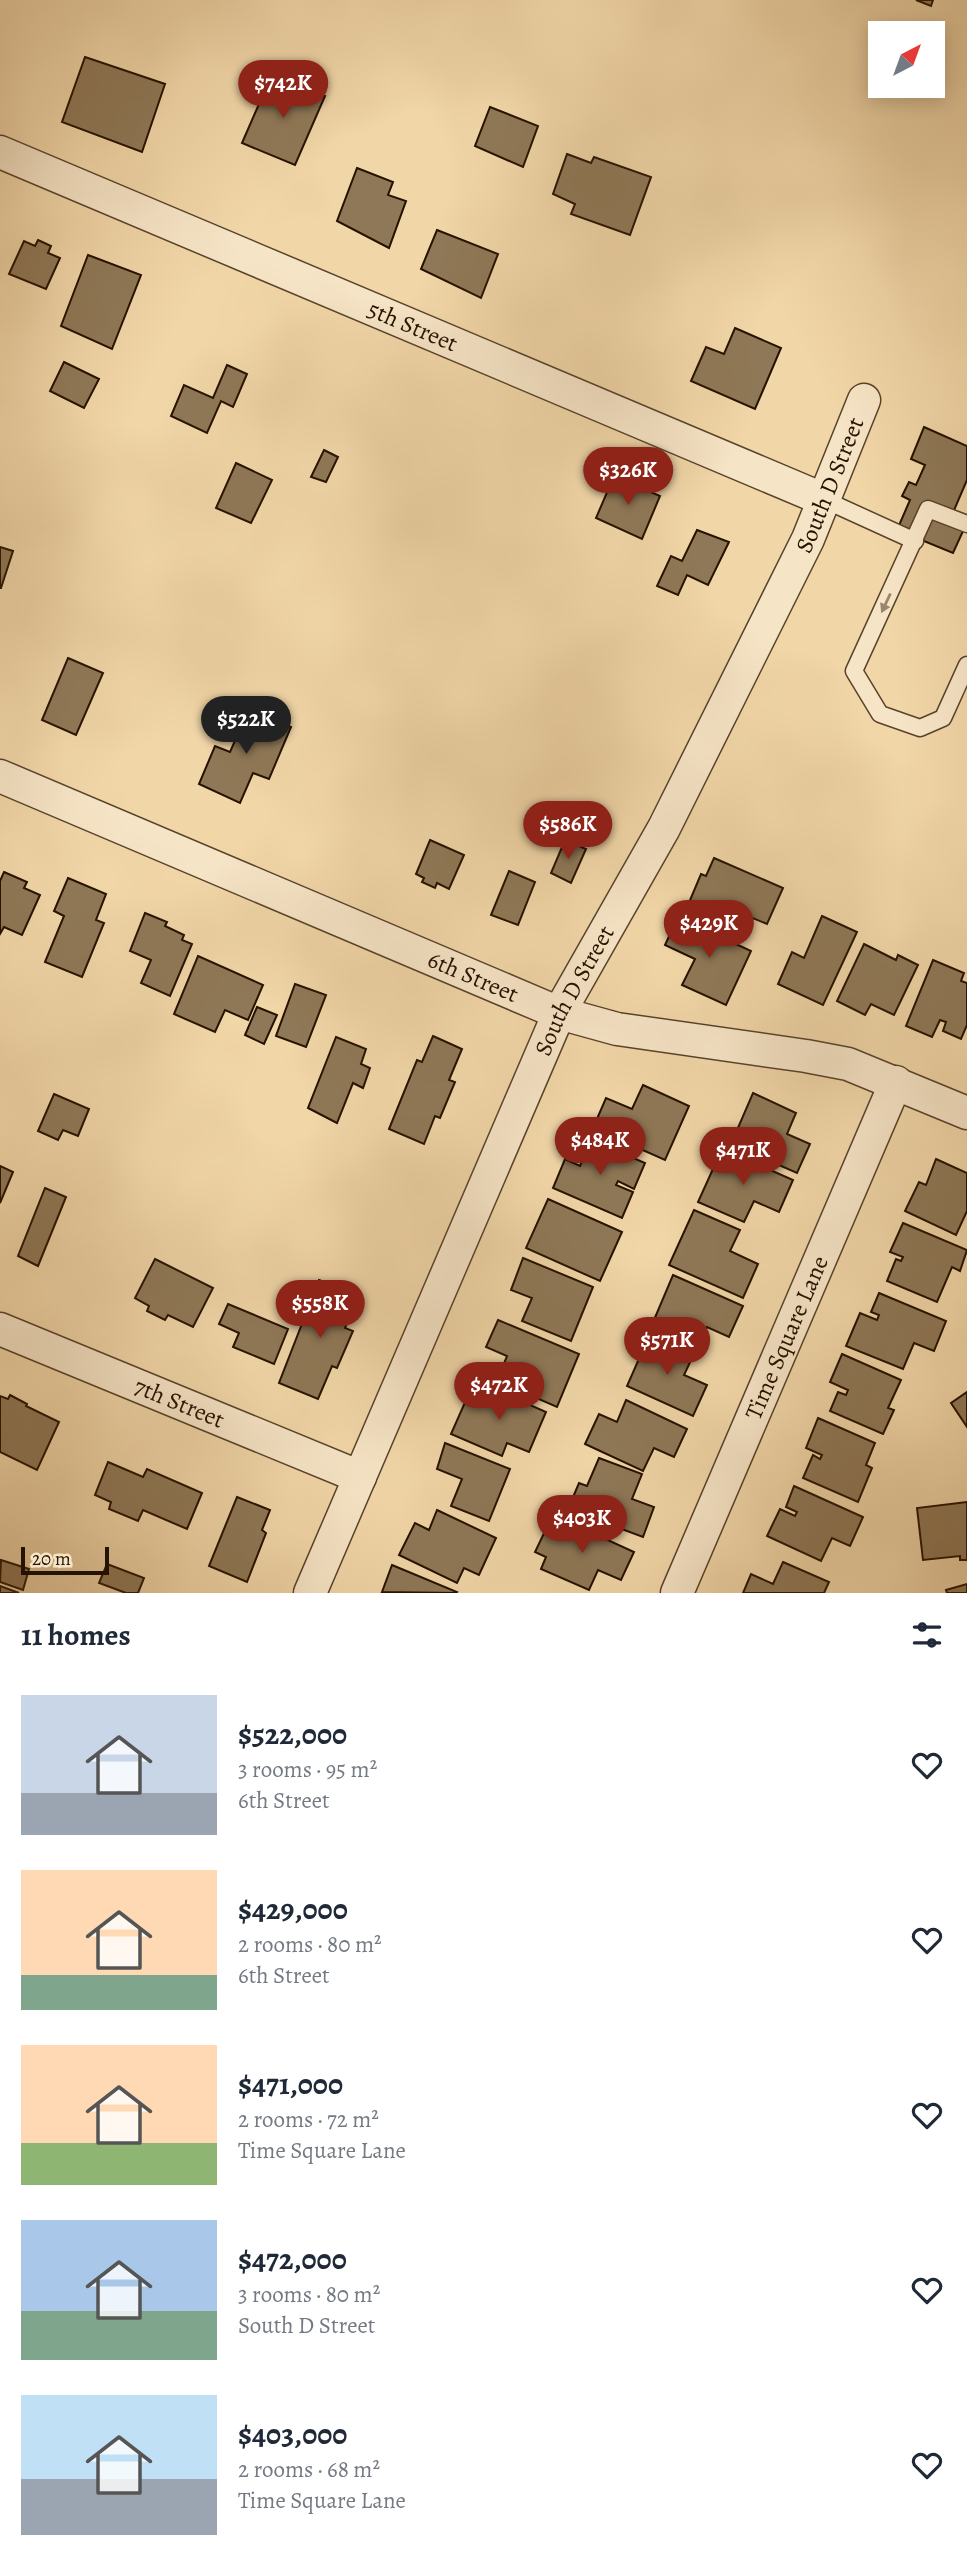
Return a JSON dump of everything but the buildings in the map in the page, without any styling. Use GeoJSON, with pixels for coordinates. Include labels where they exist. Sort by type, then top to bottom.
{"type":"FeatureCollection","features":[{"type":"Feature","properties":{"kind":"street","name":"5th Street"},"geometry":{"type":"LineString","coordinates":[[0,152],[825,500]]}},
{"type":"Feature","properties":{"kind":"street","name":"South D Street"},"geometry":{"type":"LineString","coordinates":[[310,1593],[559,1013],[664,828],[808,539],[864,400]]}},
{"type":"Feature","properties":{"kind":"street","name":"6th Street"},"geometry":{"type":"LineString","coordinates":[[0,776],[559,1013],[617,1029],[848,1064],[967,1112]]}},
{"type":"Feature","properties":{"kind":"street","name":"Time Square Lane"},"geometry":{"type":"LineString","coordinates":[[677,1593],[896,1082]]}},
{"type":"Feature","properties":{"kind":"street","name":"7th Street"},"geometry":{"type":"LineString","coordinates":[[0,1329],[360,1476]]}},
{"type":"Feature","properties":{"kind":"lane"},"geometry":{"type":"LineString","coordinates":[[825,500],[915,541]]}},
{"type":"Feature","properties":{"kind":"lane"},"geometry":{"type":"LineString","coordinates":[[967,524],[928,509],[854,671],[880,714],[920,728],[943,718],[967,665]]}}]}
